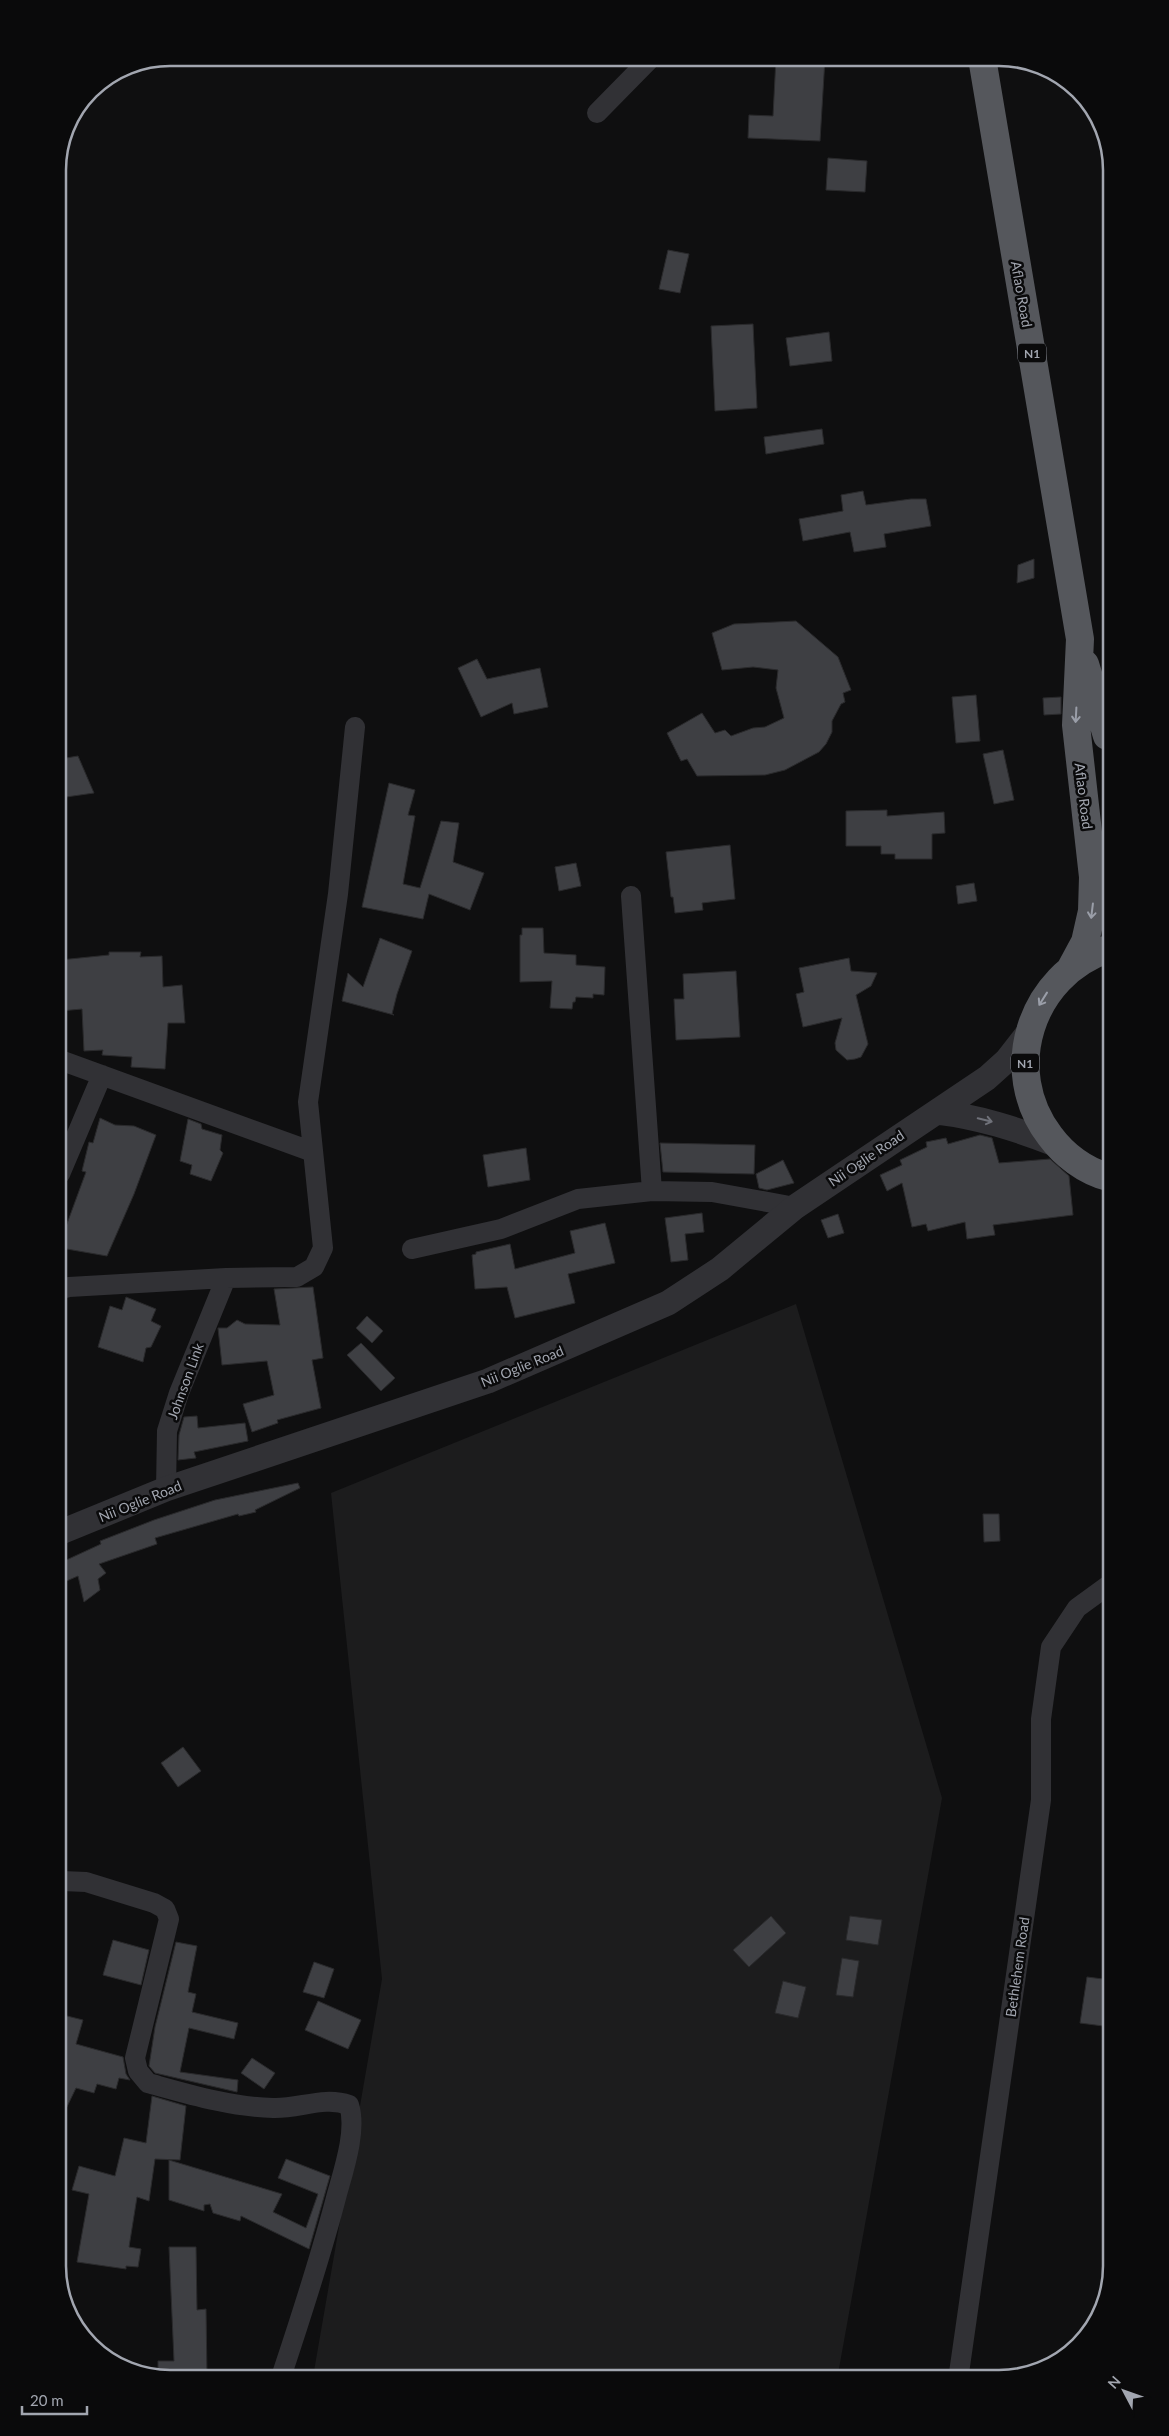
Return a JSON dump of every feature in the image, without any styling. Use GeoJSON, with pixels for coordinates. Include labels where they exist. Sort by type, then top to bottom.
{"type":"FeatureCollection","features":[{"type":"Feature","properties":{"kind":"highway","name":"Aflao Road"},"geometry":{"type":"LineString","coordinates":[[983,66],[998,165],[1024,297],[1080,649],[1103,723]]}},
{"type":"Feature","properties":{"kind":"highway","name":"Aflao Road"},"geometry":{"type":"LineString","coordinates":[[1071,968],[1085,942],[1092,912],[1093,877],[1076,725],[1080,649]]}},
{"type":"Feature","properties":{"kind":"highway","name":"N1"},"geometry":{"type":"LineString","coordinates":[[1103,952],[1071,968],[1056,981],[1044,997],[1028,1033],[1025,1072],[1028,1092],[1034,1111],[1056,1144],[1070,1157],[1103,1175]]}},
{"type":"Feature","properties":{"kind":"street"},"geometry":{"type":"LineString","coordinates":[[597,113],[642,66]]}},
{"type":"Feature","properties":{"kind":"street"},"geometry":{"type":"LineString","coordinates":[[66,1288],[226,1278],[297,1277],[314,1267],[323,1248],[308,1102],[338,894],[355,727]]}},
{"type":"Feature","properties":{"kind":"street"},"geometry":{"type":"LineString","coordinates":[[631,896],[652,1191]]}},
{"type":"Feature","properties":{"kind":"street","name":"Nii Oglie Road"},"geometry":{"type":"LineString","coordinates":[[66,1530],[166,1489],[488,1381],[668,1303],[720,1269],[796,1207],[987,1078],[1007,1060],[1028,1033]]}},
{"type":"Feature","properties":{"kind":"street"},"geometry":{"type":"LineString","coordinates":[[66,1062],[313,1152]]}},
{"type":"Feature","properties":{"kind":"street"},"geometry":{"type":"LineString","coordinates":[[66,1160],[102,1075]]}},
{"type":"Feature","properties":{"kind":"street"},"geometry":{"type":"LineString","coordinates":[[937,1112],[969,1116],[1003,1125],[1056,1144]]}},
{"type":"Feature","properties":{"kind":"street"},"geometry":{"type":"LineString","coordinates":[[412,1249],[501,1229],[578,1199],[652,1191],[712,1192],[796,1207]]}},
{"type":"Feature","properties":{"kind":"street","name":"Johnson Link"},"geometry":{"type":"LineString","coordinates":[[166,1489],[167,1431],[179,1392],[226,1278]]}},
{"type":"Feature","properties":{"kind":"street","name":"Bethlehem Road"},"geometry":{"type":"LineString","coordinates":[[958,2370],[1041,1800],[1041,1719],[1051,1647],[1077,1608],[1103,1589]]}},
{"type":"Feature","properties":{"kind":"street"},"geometry":{"type":"LineString","coordinates":[[66,1881],[86,1882],[165,1909],[169,1919],[135,2058],[138,2071],[148,2083],[255,2107],[276,2108],[336,2100],[349,2105],[353,2117],[344,2166],[320,2262],[284,2370]]}},
{"type":"Feature","properties":{"kind":"shaded area"},"geometry":{"type":"Polygon","coordinates":[[[796,1304],[942,1798],[839,2370],[314,2370],[382,1979],[331,1493],[796,1304]]]}},
{"type":"Feature","properties":{"kind":"building"},"geometry":{"type":"Polygon","coordinates":[[[776,66],[825,66],[820,141],[748,138],[749,115],[773,116],[776,66]]]}},
{"type":"Feature","properties":{"kind":"building"},"geometry":{"type":"Polygon","coordinates":[[[828,158],[867,161],[865,192],[826,190],[828,158]]]}},
{"type":"Feature","properties":{"kind":"building"},"geometry":{"type":"Polygon","coordinates":[[[668,250],[689,254],[680,293],[659,289],[668,250]]]}},
{"type":"Feature","properties":{"kind":"building"},"geometry":{"type":"Polygon","coordinates":[[[753,324],[757,408],[715,411],[711,326],[753,324]]]}},
{"type":"Feature","properties":{"kind":"building"},"geometry":{"type":"Polygon","coordinates":[[[829,332],[832,361],[790,366],[786,338],[829,332]]]}},
{"type":"Feature","properties":{"kind":"building"},"geometry":{"type":"Polygon","coordinates":[[[822,429],[824,444],[766,454],[764,437],[822,429]]]}},
{"type":"Feature","properties":{"kind":"building"},"geometry":{"type":"Polygon","coordinates":[[[863,491],[866,505],[926,499],[931,526],[884,534],[886,547],[854,552],[850,532],[803,541],[799,519],[843,511],[841,495],[863,491]]]}},
{"type":"Feature","properties":{"kind":"building"},"geometry":{"type":"Polygon","coordinates":[[[1034,559],[1034,578],[1017,583],[1018,565],[1034,559]]]}},
{"type":"Feature","properties":{"kind":"building"},"geometry":{"type":"Polygon","coordinates":[[[796,621],[838,657],[851,690],[843,693],[845,702],[841,704],[832,721],[832,732],[826,744],[819,752],[785,770],[765,775],[697,776],[687,759],[681,761],[667,733],[702,713],[715,733],[725,730],[731,736],[753,728],[765,727],[784,718],[776,688],[778,670],[753,667],[722,670],[712,633],[734,624],[796,621]]]}},
{"type":"Feature","properties":{"kind":"building"},"geometry":{"type":"Polygon","coordinates":[[[477,659],[487,679],[540,668],[548,707],[514,714],[512,703],[481,717],[458,668],[477,659]]]}},
{"type":"Feature","properties":{"kind":"building"},"geometry":{"type":"Polygon","coordinates":[[[976,695],[980,741],[956,743],[952,697],[976,695]]]}},
{"type":"Feature","properties":{"kind":"building"},"geometry":{"type":"Polygon","coordinates":[[[1061,697],[1061,714],[1044,715],[1043,698],[1061,697]]]}},
{"type":"Feature","properties":{"kind":"building"},"geometry":{"type":"Polygon","coordinates":[[[1003,750],[1014,800],[994,804],[983,754],[1003,750]]]}},
{"type":"Feature","properties":{"kind":"building"},"geometry":{"type":"Polygon","coordinates":[[[78,756],[94,793],[66,797],[66,758],[78,756]]]}},
{"type":"Feature","properties":{"kind":"building"},"geometry":{"type":"Polygon","coordinates":[[[389,783],[415,790],[408,815],[415,816],[403,884],[420,888],[441,821],[459,823],[453,862],[484,873],[470,910],[429,894],[423,919],[362,907],[389,783]]]}},
{"type":"Feature","properties":{"kind":"building"},"geometry":{"type":"Polygon","coordinates":[[[887,810],[887,816],[944,812],[945,833],[932,834],[932,859],[895,859],[895,854],[881,854],[881,846],[846,846],[846,811],[887,810]]]}},
{"type":"Feature","properties":{"kind":"building"},"geometry":{"type":"Polygon","coordinates":[[[730,845],[735,899],[702,903],[703,910],[675,913],[673,897],[671,897],[666,852],[730,845]]]}},
{"type":"Feature","properties":{"kind":"building"},"geometry":{"type":"Polygon","coordinates":[[[576,863],[581,886],[559,891],[555,867],[576,863]]]}},
{"type":"Feature","properties":{"kind":"building"},"geometry":{"type":"Polygon","coordinates":[[[974,883],[977,901],[958,904],[956,886],[974,883]]]}},
{"type":"Feature","properties":{"kind":"building"},"geometry":{"type":"Polygon","coordinates":[[[522,928],[543,928],[544,953],[576,955],[576,965],[605,967],[604,995],[593,994],[593,998],[576,997],[572,1009],[550,1008],[552,981],[520,982],[520,935],[522,935],[522,928]]]}},
{"type":"Feature","properties":{"kind":"building"},"geometry":{"type":"Polygon","coordinates":[[[380,938],[412,951],[397,994],[392,1014],[394,1015],[342,1001],[348,973],[363,987],[380,938]]]}},
{"type":"Feature","properties":{"kind":"building"},"geometry":{"type":"Polygon","coordinates":[[[109,952],[141,952],[140,957],[162,956],[163,987],[182,985],[185,1023],[168,1023],[165,1069],[131,1067],[132,1057],[102,1055],[103,1050],[84,1051],[82,1009],[66,1010],[66,959],[109,955],[109,952]]]}},
{"type":"Feature","properties":{"kind":"building"},"geometry":{"type":"Polygon","coordinates":[[[849,958],[851,971],[877,973],[871,986],[856,995],[868,1044],[861,1057],[847,1060],[836,1050],[835,1043],[842,1018],[803,1027],[796,994],[804,992],[799,968],[849,958]]]}},
{"type":"Feature","properties":{"kind":"building"},"geometry":{"type":"Polygon","coordinates":[[[736,971],[740,1037],[676,1040],[674,999],[684,999],[683,974],[736,971]]]}},
{"type":"Feature","properties":{"kind":"building"},"geometry":{"type":"Polygon","coordinates":[[[100,1118],[115,1125],[134,1126],[156,1135],[134,1194],[107,1256],[66,1249],[66,1226],[86,1172],[82,1171],[89,1142],[93,1143],[100,1118]]]}},
{"type":"Feature","properties":{"kind":"building"},"geometry":{"type":"Polygon","coordinates":[[[188,1119],[201,1124],[202,1129],[222,1135],[220,1150],[223,1153],[211,1181],[190,1174],[192,1165],[180,1161],[188,1119]]]}},
{"type":"Feature","properties":{"kind":"building"},"geometry":{"type":"Polygon","coordinates":[[[980,1135],[992,1138],[999,1163],[1050,1159],[1069,1176],[1073,1215],[993,1225],[995,1235],[967,1239],[965,1222],[928,1231],[926,1224],[912,1227],[902,1183],[887,1191],[880,1175],[902,1165],[900,1160],[927,1147],[926,1142],[946,1138],[948,1144],[980,1135]]]}},
{"type":"Feature","properties":{"kind":"building"},"geometry":{"type":"Polygon","coordinates":[[[660,1143],[755,1145],[754,1174],[663,1172],[660,1143]]]}},
{"type":"Feature","properties":{"kind":"building"},"geometry":{"type":"Polygon","coordinates":[[[526,1148],[530,1180],[488,1187],[483,1155],[526,1148]]]}},
{"type":"Feature","properties":{"kind":"building"},"geometry":{"type":"Polygon","coordinates":[[[783,1160],[794,1183],[767,1190],[759,1188],[756,1174],[783,1160]]]}},
{"type":"Feature","properties":{"kind":"building"},"geometry":{"type":"Polygon","coordinates":[[[702,1213],[704,1232],[685,1234],[688,1260],[671,1262],[665,1218],[702,1213]]]}},
{"type":"Feature","properties":{"kind":"building"},"geometry":{"type":"Polygon","coordinates":[[[838,1214],[844,1233],[828,1238],[821,1220],[838,1214]]]}},
{"type":"Feature","properties":{"kind":"building"},"geometry":{"type":"Polygon","coordinates":[[[605,1223],[615,1263],[568,1274],[575,1303],[515,1318],[507,1287],[475,1289],[472,1255],[476,1254],[476,1252],[510,1244],[515,1269],[575,1253],[570,1231],[605,1223]]]}},
{"type":"Feature","properties":{"kind":"building"},"geometry":{"type":"Polygon","coordinates":[[[313,1287],[323,1358],[312,1360],[321,1408],[277,1420],[278,1423],[252,1432],[243,1404],[274,1395],[267,1361],[222,1365],[218,1328],[227,1328],[237,1320],[245,1324],[280,1325],[274,1289],[313,1287]]]}},
{"type":"Feature","properties":{"kind":"building"},"geometry":{"type":"Polygon","coordinates":[[[126,1297],[156,1309],[151,1321],[161,1326],[151,1347],[146,1348],[143,1362],[98,1347],[110,1306],[122,1310],[126,1297]]]}},
{"type":"Feature","properties":{"kind":"building"},"geometry":{"type":"Polygon","coordinates":[[[367,1316],[383,1331],[372,1343],[356,1328],[367,1316]]]}},
{"type":"Feature","properties":{"kind":"building"},"geometry":{"type":"Polygon","coordinates":[[[361,1343],[395,1378],[381,1391],[347,1355],[361,1343]]]}},
{"type":"Feature","properties":{"kind":"building"},"geometry":{"type":"Polygon","coordinates":[[[197,1416],[198,1428],[245,1423],[248,1441],[194,1452],[196,1458],[178,1460],[179,1435],[184,1417],[197,1416]]]}},
{"type":"Feature","properties":{"kind":"building"},"geometry":{"type":"Polygon","coordinates":[[[298,1483],[300,1488],[255,1510],[256,1512],[239,1516],[238,1514],[155,1538],[157,1544],[99,1564],[106,1573],[98,1579],[100,1590],[84,1602],[78,1576],[66,1581],[66,1560],[101,1544],[100,1541],[154,1520],[215,1500],[298,1483]]]}},
{"type":"Feature","properties":{"kind":"building"},"geometry":{"type":"Polygon","coordinates":[[[983,1514],[999,1514],[1000,1541],[984,1542],[983,1514]]]}},
{"type":"Feature","properties":{"kind":"building"},"geometry":{"type":"Polygon","coordinates":[[[183,1747],[201,1771],[178,1787],[161,1763],[183,1747]]]}},
{"type":"Feature","properties":{"kind":"building"},"geometry":{"type":"Polygon","coordinates":[[[771,1916],[786,1933],[749,1967],[733,1950],[771,1916]]]}},
{"type":"Feature","properties":{"kind":"building"},"geometry":{"type":"Polygon","coordinates":[[[850,1916],[882,1920],[878,1945],[846,1940],[850,1916]]]}},
{"type":"Feature","properties":{"kind":"building"},"geometry":{"type":"Polygon","coordinates":[[[113,1940],[149,1950],[141,1985],[103,1975],[113,1940]]]}},
{"type":"Feature","properties":{"kind":"building"},"geometry":{"type":"Polygon","coordinates":[[[176,1942],[197,1946],[188,1992],[196,1994],[192,2012],[238,2023],[234,2039],[189,2028],[180,2072],[238,2080],[237,2092],[155,2073],[149,2066],[155,2027],[176,1942]]]}},
{"type":"Feature","properties":{"kind":"building"},"geometry":{"type":"Polygon","coordinates":[[[842,1958],[859,1961],[853,1997],[836,1995],[842,1958]]]}},
{"type":"Feature","properties":{"kind":"building"},"geometry":{"type":"Polygon","coordinates":[[[314,1962],[334,1969],[324,1998],[303,1992],[314,1962]]]}},
{"type":"Feature","properties":{"kind":"building"},"geometry":{"type":"Polygon","coordinates":[[[1087,1977],[1103,1979],[1103,2026],[1080,2023],[1087,1977]]]}},
{"type":"Feature","properties":{"kind":"building"},"geometry":{"type":"Polygon","coordinates":[[[783,1981],[806,1987],[798,2018],[775,2013],[783,1981]]]}},
{"type":"Feature","properties":{"kind":"building"},"geometry":{"type":"Polygon","coordinates":[[[318,2001],[361,2020],[348,2049],[305,2030],[318,2001]]]}},
{"type":"Feature","properties":{"kind":"building"},"geometry":{"type":"Polygon","coordinates":[[[66,2016],[83,2020],[76,2044],[123,2057],[126,2074],[130,2080],[119,2078],[116,2089],[97,2084],[94,2093],[76,2088],[66,2109],[66,2016]]]}},
{"type":"Feature","properties":{"kind":"building"},"geometry":{"type":"Polygon","coordinates":[[[252,2058],[275,2073],[264,2089],[241,2073],[252,2058]]]}},
{"type":"Feature","properties":{"kind":"building"},"geometry":{"type":"Polygon","coordinates":[[[152,2096],[186,2106],[180,2160],[155,2159],[149,2201],[137,2197],[129,2247],[141,2249],[138,2267],[126,2266],[126,2269],[77,2262],[89,2194],[72,2190],[79,2166],[115,2176],[124,2138],[146,2143],[152,2096]]]}},
{"type":"Feature","properties":{"kind":"building"},"geometry":{"type":"Polygon","coordinates":[[[286,2159],[330,2176],[309,2249],[241,2216],[240,2221],[213,2213],[210,2204],[204,2205],[204,2211],[169,2200],[169,2160],[282,2194],[273,2212],[306,2228],[318,2194],[278,2178],[286,2159]]]}},
{"type":"Feature","properties":{"kind":"building"},"geometry":{"type":"Polygon","coordinates":[[[169,2247],[196,2247],[197,2310],[206,2309],[207,2370],[158,2369],[158,2361],[174,2361],[169,2247]]]}}]}
